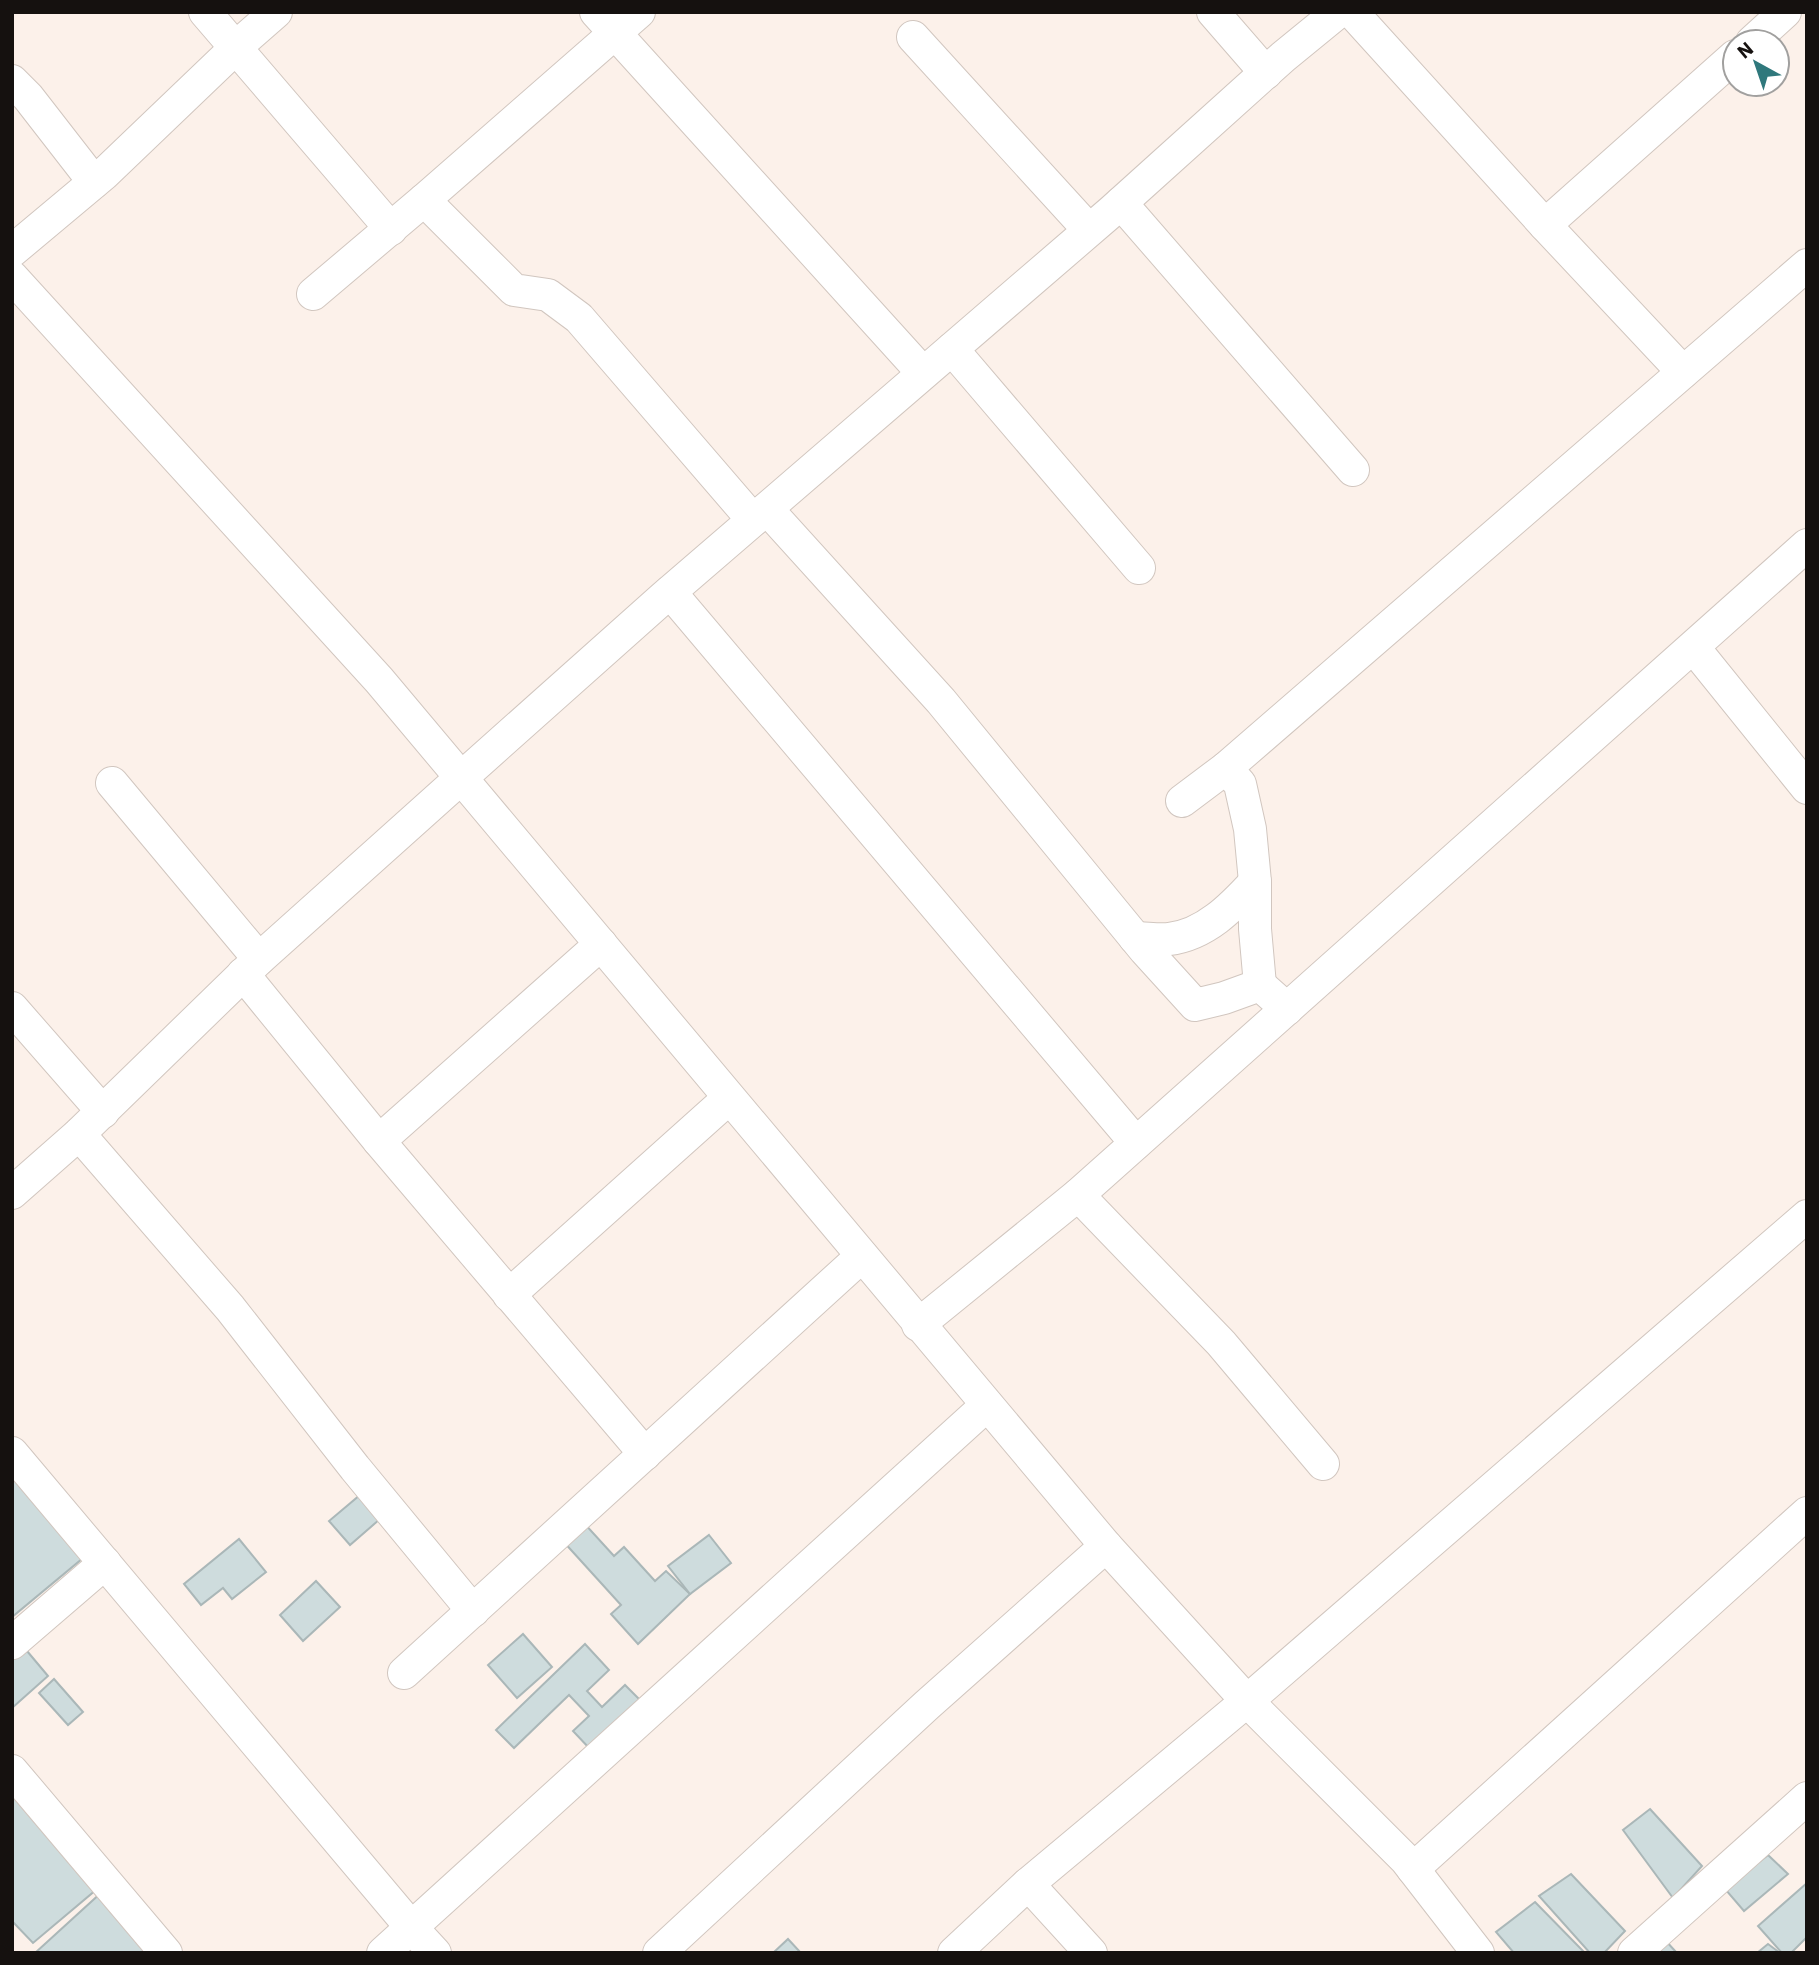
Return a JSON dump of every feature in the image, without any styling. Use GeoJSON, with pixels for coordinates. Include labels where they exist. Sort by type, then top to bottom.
{"type":"FeatureCollection","features":[{"type":"Feature","properties":{"kind":"street"},"geometry":{"type":"LineString","coordinates":[[205,12],[391,229]]}},
{"type":"Feature","properties":{"kind":"street"},"geometry":{"type":"LineString","coordinates":[[12,251],[94,183],[276,12]]}},
{"type":"Feature","properties":{"kind":"street"},"geometry":{"type":"LineString","coordinates":[[313,294],[424,200],[605,23],[639,12]]}},
{"type":"Feature","properties":{"kind":"street"},"geometry":{"type":"LineString","coordinates":[[1213,12],[1266,73]]}},
{"type":"Feature","properties":{"kind":"street"},"geometry":{"type":"LineString","coordinates":[[12,1193],[103,1112],[251,966],[461,778],[670,592],[1338,12]]}},
{"type":"Feature","properties":{"kind":"street"},"geometry":{"type":"LineString","coordinates":[[1352,12],[1682,372]]}},
{"type":"Feature","properties":{"kind":"street"},"geometry":{"type":"LineString","coordinates":[[1767,28],[1785,12]]}},
{"type":"Feature","properties":{"kind":"street"},"geometry":{"type":"LineString","coordinates":[[605,23],[923,373]]}},
{"type":"Feature","properties":{"kind":"street"},"geometry":{"type":"LineString","coordinates":[[913,37],[1089,230]]}},
{"type":"Feature","properties":{"kind":"street"},"geometry":{"type":"LineString","coordinates":[[1545,225],[1721,68]]}},
{"type":"Feature","properties":{"kind":"street"},"geometry":{"type":"LineString","coordinates":[[12,81],[28,97],[94,183]]}},
{"type":"Feature","properties":{"kind":"street"},"geometry":{"type":"LineString","coordinates":[[424,200],[514,290],[548,295],[579,318],[760,515],[941,701],[1135,938],[1195,1005],[1260,985]]}},
{"type":"Feature","properties":{"kind":"street"},"geometry":{"type":"LineString","coordinates":[[1121,203],[1353,470]]}},
{"type":"Feature","properties":{"kind":"street"},"geometry":{"type":"LineString","coordinates":[[1182,801],[1226,768],[1807,265]]}},
{"type":"Feature","properties":{"kind":"street"},"geometry":{"type":"LineString","coordinates":[[12,277],[370,670],[1106,1546],[1247,1701],[1413,1869],[1478,1953]]}},
{"type":"Feature","properties":{"kind":"street"},"geometry":{"type":"LineString","coordinates":[[952,349],[1139,568]]}},
{"type":"Feature","properties":{"kind":"street"},"geometry":{"type":"LineString","coordinates":[[918,1325],[1078,1195],[1807,545]]}},
{"type":"Feature","properties":{"kind":"street"},"geometry":{"type":"LineString","coordinates":[[670,592],[1136,1143]]}},
{"type":"Feature","properties":{"kind":"street"},"geometry":{"type":"LineString","coordinates":[[1694,648],[1807,788]]}},
{"type":"Feature","properties":{"kind":"street"},"geometry":{"type":"LineString","coordinates":[[1226,768],[1240,784],[1250,829],[1260,985],[1287,1009]]}},
{"type":"Feature","properties":{"kind":"street"},"geometry":{"type":"LineString","coordinates":[[112,783],[251,966],[379,1142],[645,1454]]}},
{"type":"Feature","properties":{"kind":"street"},"geometry":{"type":"LineString","coordinates":[[1135,938],[1170,939],[1205,926],[1231,908],[1255,882]]}},
{"type":"Feature","properties":{"kind":"street"},"geometry":{"type":"LineString","coordinates":[[379,1142],[601,944]]}},
{"type":"Feature","properties":{"kind":"street"},"geometry":{"type":"LineString","coordinates":[[12,1009],[103,1112]]}},
{"type":"Feature","properties":{"kind":"street"},"geometry":{"type":"LineString","coordinates":[[509,1295],[729,1098]]}},
{"type":"Feature","properties":{"kind":"street"},"geometry":{"type":"LineString","coordinates":[[79,1134],[230,1308],[355,1468],[473,1611]]}},
{"type":"Feature","properties":{"kind":"street"},"geometry":{"type":"LineString","coordinates":[[1078,1195],[1221,1343],[1323,1464]]}},
{"type":"Feature","properties":{"kind":"street"},"geometry":{"type":"LineString","coordinates":[[954,1953],[1028,1884],[1247,1701],[1807,1216]]}},
{"type":"Feature","properties":{"kind":"street"},"geometry":{"type":"LineString","coordinates":[[404,1673],[862,1256]]}},
{"type":"Feature","properties":{"kind":"street"},"geometry":{"type":"LineString","coordinates":[[383,1953],[987,1405]]}},
{"type":"Feature","properties":{"kind":"street"},"geometry":{"type":"LineString","coordinates":[[12,1452],[435,1953]]}},
{"type":"Feature","properties":{"kind":"street"},"geometry":{"type":"LineString","coordinates":[[1413,1869],[1807,1513]]}},
{"type":"Feature","properties":{"kind":"street"},"geometry":{"type":"LineString","coordinates":[[659,1953],[926,1705],[1106,1546]]}},
{"type":"Feature","properties":{"kind":"street"},"geometry":{"type":"LineString","coordinates":[[12,1643],[105,1563]]}},
{"type":"Feature","properties":{"kind":"street"},"geometry":{"type":"LineString","coordinates":[[12,1771],[166,1953]]}},
{"type":"Feature","properties":{"kind":"street"},"geometry":{"type":"LineString","coordinates":[[1634,1953],[1807,1798]]}},
{"type":"Feature","properties":{"kind":"street"},"geometry":{"type":"LineString","coordinates":[[1028,1884],[1091,1953]]}},
{"type":"Feature","properties":{"kind":"building"},"geometry":{"type":"Polygon","coordinates":[[[12,1472],[83,1558],[12,1617],[12,1472]]]}},
{"type":"Feature","properties":{"kind":"building"},"geometry":{"type":"Polygon","coordinates":[[[360,1495],[380,1519],[350,1545],[329,1521],[360,1495]]]}},
{"type":"Feature","properties":{"kind":"building"},"geometry":{"type":"Polygon","coordinates":[[[583,1522],[614,1556],[624,1547],[655,1581],[666,1571],[690,1594],[638,1644],[611,1614],[621,1605],[562,1540],[583,1522]]]}},
{"type":"Feature","properties":{"kind":"building"},"geometry":{"type":"Polygon","coordinates":[[[709,1535],[731,1563],[690,1594],[668,1566],[709,1535]]]}},
{"type":"Feature","properties":{"kind":"building"},"geometry":{"type":"Polygon","coordinates":[[[239,1539],[266,1572],[232,1599],[223,1588],[201,1605],[184,1584],[239,1539]]]}},
{"type":"Feature","properties":{"kind":"building"},"geometry":{"type":"Polygon","coordinates":[[[316,1581],[340,1607],[303,1641],[280,1615],[316,1581]]]}},
{"type":"Feature","properties":{"kind":"building"},"geometry":{"type":"Polygon","coordinates":[[[523,1634],[552,1667],[517,1698],[488,1665],[523,1634]]]}},
{"type":"Feature","properties":{"kind":"building"},"geometry":{"type":"Polygon","coordinates":[[[585,1644],[609,1670],[587,1691],[602,1707],[625,1685],[641,1701],[591,1750],[573,1731],[589,1716],[569,1695],[514,1748],[496,1730],[585,1644]]]}},
{"type":"Feature","properties":{"kind":"building"},"geometry":{"type":"Polygon","coordinates":[[[22,1645],[48,1676],[12,1708],[12,1653],[22,1645]]]}},
{"type":"Feature","properties":{"kind":"building"},"geometry":{"type":"Polygon","coordinates":[[[54,1679],[83,1712],[68,1725],[39,1693],[54,1679]]]}},
{"type":"Feature","properties":{"kind":"building"},"geometry":{"type":"Polygon","coordinates":[[[12,1786],[97,1889],[33,1943],[12,1921],[12,1786]]]}},
{"type":"Feature","properties":{"kind":"building"},"geometry":{"type":"Polygon","coordinates":[[[1650,1809],[1702,1866],[1673,1898],[1623,1830],[1650,1809]]]}},
{"type":"Feature","properties":{"kind":"building"},"geometry":{"type":"Polygon","coordinates":[[[1768,1855],[1788,1874],[1744,1911],[1725,1889],[1768,1855]]]}},
{"type":"Feature","properties":{"kind":"building"},"geometry":{"type":"Polygon","coordinates":[[[1571,1874],[1625,1931],[1604,1953],[1590,1953],[1539,1896],[1571,1874]]]}},
{"type":"Feature","properties":{"kind":"building"},"geometry":{"type":"Polygon","coordinates":[[[1807,1883],[1807,1937],[1791,1953],[1782,1953],[1758,1926],[1807,1883]]]}},
{"type":"Feature","properties":{"kind":"building"},"geometry":{"type":"Polygon","coordinates":[[[103,1891],[158,1953],[35,1953],[103,1891]]]}},
{"type":"Feature","properties":{"kind":"building"},"geometry":{"type":"Polygon","coordinates":[[[1535,1902],[1585,1953],[1514,1953],[1496,1932],[1535,1902]]]}},
{"type":"Feature","properties":{"kind":"building"},"geometry":{"type":"Polygon","coordinates":[[[788,1939],[801,1953],[773,1953],[788,1939]]]}},
{"type":"Feature","properties":{"kind":"building"},"geometry":{"type":"Polygon","coordinates":[[[1665,1940],[1677,1953],[1650,1953],[1665,1940]]]}},
{"type":"Feature","properties":{"kind":"building"},"geometry":{"type":"Polygon","coordinates":[[[1768,1944],[1780,1953],[1757,1953],[1768,1944]]]}}]}
